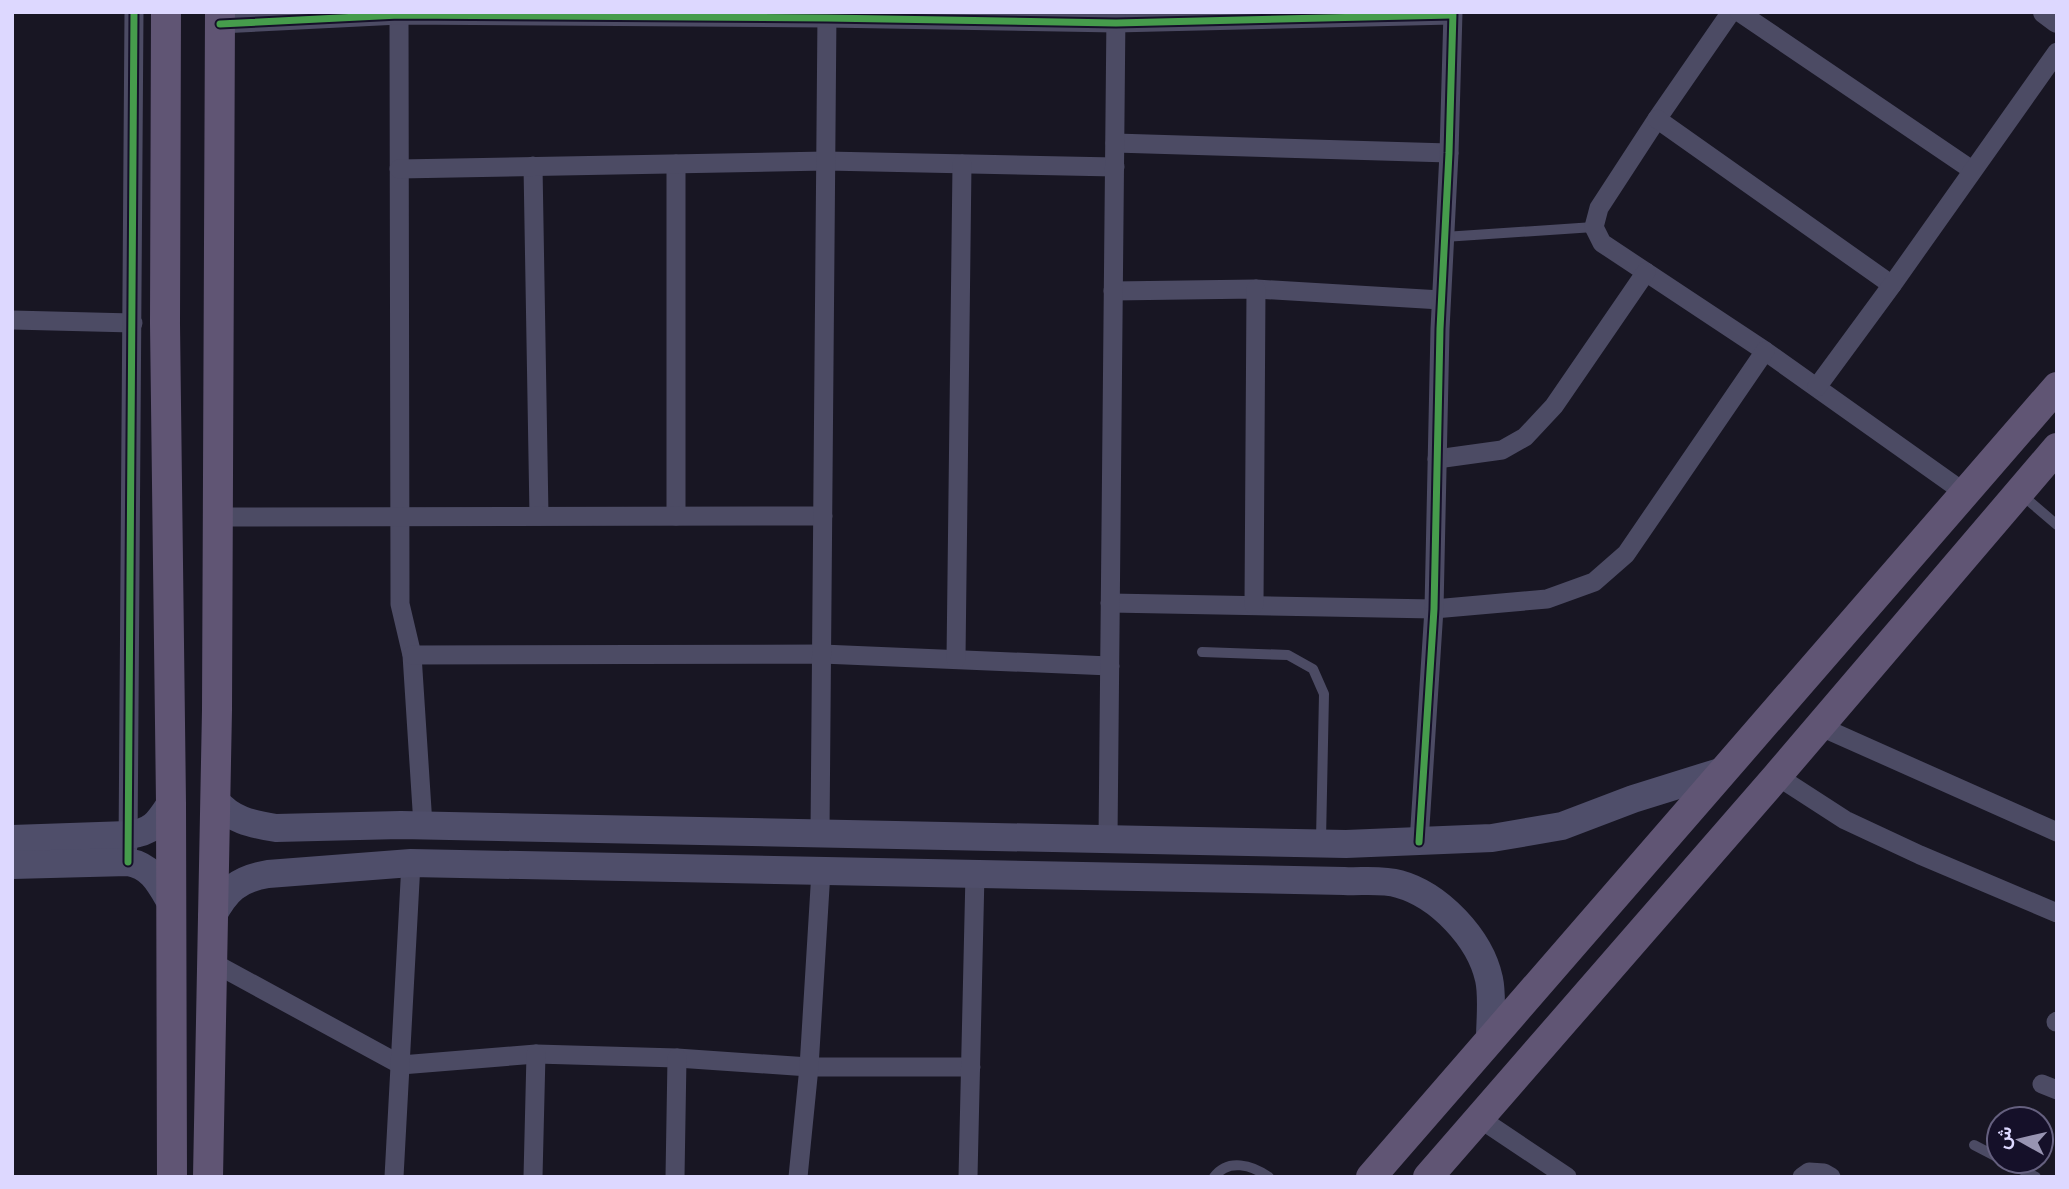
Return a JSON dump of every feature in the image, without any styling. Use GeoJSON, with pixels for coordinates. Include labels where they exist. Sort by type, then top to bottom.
{"type":"FeatureCollection","features":[{"type":"Feature","properties":{"kind":"main road"},"geometry":{"type":"LineString","coordinates":[[166,12],[165,324],[172,1177]]}},
{"type":"Feature","properties":{"kind":"main road"},"geometry":{"type":"LineString","coordinates":[[208,1177],[216,754],[220,18]]}},
{"type":"Feature","properties":{"kind":"main road"},"geometry":{"type":"LineString","coordinates":[[1371,1177],[2057,387]]}},
{"type":"Feature","properties":{"kind":"main road"},"geometry":{"type":"LineString","coordinates":[[1428,1177],[1777,776],[2057,448]]}},
{"type":"Feature","properties":{"kind":"main road"},"geometry":{"type":"LineString","coordinates":[[1936,526],[1965,555]]}},
{"type":"Feature","properties":{"kind":"main road"},"geometry":{"type":"LineString","coordinates":[[170,758],[182,742],[194,739],[211,745],[216,754]]}},
{"type":"Feature","properties":{"kind":"main road"},"geometry":{"type":"LineString","coordinates":[[215,800],[237,819],[276,828],[423,825],[1334,844],[1492,838],[1562,826],[1633,799],[1723,771]]}},
{"type":"Feature","properties":{"kind":"main road"},"geometry":{"type":"LineString","coordinates":[[12,865],[128,848],[159,822],[171,803]]}},
{"type":"Feature","properties":{"kind":"main road"},"geometry":{"type":"LineString","coordinates":[[906,873],[909,835]]}},
{"type":"Feature","properties":{"kind":"main road"},"geometry":{"type":"LineString","coordinates":[[12,839],[128,848],[149,870],[170,901]]}},
{"type":"Feature","properties":{"kind":"main road"},"geometry":{"type":"LineString","coordinates":[[1334,844],[1344,881]]}},
{"type":"Feature","properties":{"kind":"main road"},"geometry":{"type":"LineString","coordinates":[[212,917],[221,899],[249,877],[411,863],[1398,884],[1429,898],[1456,920],[1476,947],[1489,980],[1490,1040]]}},
{"type":"Feature","properties":{"kind":"main road"},"geometry":{"type":"LineString","coordinates":[[172,978],[180,989],[202,991],[208,987],[212,968]]}},
{"type":"Feature","properties":{"kind":"street"},"geometry":{"type":"LineString","coordinates":[[128,848],[134,12]]}},
{"type":"Feature","properties":{"kind":"street"},"geometry":{"type":"LineString","coordinates":[[1731,12],[1599,208],[1594,227],[1602,243],[1765,351],[1965,493]]}},
{"type":"Feature","properties":{"kind":"street"},"geometry":{"type":"LineString","coordinates":[[1739,12],[1972,170]]}},
{"type":"Feature","properties":{"kind":"street"},"geometry":{"type":"LineString","coordinates":[[2046,12],[2057,21]]}},
{"type":"Feature","properties":{"kind":"street"},"geometry":{"type":"LineString","coordinates":[[399,13],[400,604],[412,655],[423,825]]}},
{"type":"Feature","properties":{"kind":"street"},"geometry":{"type":"LineString","coordinates":[[220,18],[399,13],[1116,18],[1452,13],[1449,153],[1441,300],[1434,608],[1419,842]]}},
{"type":"Feature","properties":{"kind":"street"},"geometry":{"type":"LineString","coordinates":[[820,833],[827,15]]}},
{"type":"Feature","properties":{"kind":"street"},"geometry":{"type":"LineString","coordinates":[[1108,839],[1116,18]]}},
{"type":"Feature","properties":{"kind":"street"},"geometry":{"type":"LineString","coordinates":[[1816,387],[1892,285],[2057,52]]}},
{"type":"Feature","properties":{"kind":"street"},"geometry":{"type":"LineString","coordinates":[[1657,119],[1892,285]]}},
{"type":"Feature","properties":{"kind":"street"},"geometry":{"type":"LineString","coordinates":[[1115,144],[1449,153]]}},
{"type":"Feature","properties":{"kind":"street"},"geometry":{"type":"LineString","coordinates":[[399,169],[826,160],[1115,167]]}},
{"type":"Feature","properties":{"kind":"street"},"geometry":{"type":"LineString","coordinates":[[676,164],[676,516]]}},
{"type":"Feature","properties":{"kind":"street"},"geometry":{"type":"LineString","coordinates":[[956,659],[962,164]]}},
{"type":"Feature","properties":{"kind":"street"},"geometry":{"type":"LineString","coordinates":[[533,166],[538,516]]}},
{"type":"Feature","properties":{"kind":"street"},"geometry":{"type":"LineString","coordinates":[[1437,459],[1502,450],[1525,437],[1554,405],[1646,272]]}},
{"type":"Feature","properties":{"kind":"street"},"geometry":{"type":"LineString","coordinates":[[1112,291],[1256,289],[1441,300]]}},
{"type":"Feature","properties":{"kind":"street"},"geometry":{"type":"LineString","coordinates":[[1254,605],[1256,289]]}},
{"type":"Feature","properties":{"kind":"street"},"geometry":{"type":"LineString","coordinates":[[12,320],[133,323]]}},
{"type":"Feature","properties":{"kind":"street"},"geometry":{"type":"LineString","coordinates":[[1110,603],[1434,608],[1547,599],[1594,582],[1626,554],[1765,351]]}},
{"type":"Feature","properties":{"kind":"street"},"geometry":{"type":"LineString","coordinates":[[217,517],[823,516]]}},
{"type":"Feature","properties":{"kind":"street"},"geometry":{"type":"LineString","coordinates":[[412,655],[822,654],[1110,666]]}},
{"type":"Feature","properties":{"kind":"street"},"geometry":{"type":"LineString","coordinates":[[1819,726],[2057,832]]}},
{"type":"Feature","properties":{"kind":"street"},"geometry":{"type":"LineString","coordinates":[[1777,776],[1845,820],[2057,913]]}},
{"type":"Feature","properties":{"kind":"street"},"geometry":{"type":"LineString","coordinates":[[394,1177],[411,863]]}},
{"type":"Feature","properties":{"kind":"street"},"geometry":{"type":"LineString","coordinates":[[798,1177],[809,1067],[821,871]]}},
{"type":"Feature","properties":{"kind":"street"},"geometry":{"type":"LineString","coordinates":[[968,1177],[975,874]]}},
{"type":"Feature","properties":{"kind":"street"},"geometry":{"type":"LineString","coordinates":[[212,968],[401,1065],[536,1054],[677,1058],[809,1067],[971,1067]]}},
{"type":"Feature","properties":{"kind":"street"},"geometry":{"type":"LineString","coordinates":[[533,1177],[536,1054]]}},
{"type":"Feature","properties":{"kind":"street"},"geometry":{"type":"LineString","coordinates":[[675,1177],[677,1058]]}},
{"type":"Feature","properties":{"kind":"street"},"geometry":{"type":"LineString","coordinates":[[1479,1118],[1567,1177]]}},
{"type":"Feature","properties":{"kind":"street"},"geometry":{"type":"LineString","coordinates":[[1802,1177],[1809,1172],[1824,1173],[1831,1177]]}},
{"type":"Feature","properties":{"kind":"lane"},"geometry":{"type":"LineString","coordinates":[[1444,237],[1594,227]]}},
{"type":"Feature","properties":{"kind":"lane"},"geometry":{"type":"LineString","coordinates":[[2019,492],[2057,525]]}},
{"type":"Feature","properties":{"kind":"lane"},"geometry":{"type":"LineString","coordinates":[[1202,652],[1288,655],[1313,669],[1324,694],[1334,844]]}},
{"type":"Feature","properties":{"kind":"lane"},"geometry":{"type":"LineString","coordinates":[[1975,1145],[1985,1150]]}},
{"type":"Feature","properties":{"kind":"lane"},"geometry":{"type":"LineString","coordinates":[[1214,1177],[1229,1166],[1246,1165],[1269,1177]]}},
{"type":"Feature","properties":{"kind":"cycle path"},"geometry":{"type":"LineString","coordinates":[[128,862],[134,12]]}},
{"type":"Feature","properties":{"kind":"cycle path"},"geometry":{"type":"LineString","coordinates":[[1419,842],[1434,609],[1440,329],[1453,12]]}},
{"type":"Feature","properties":{"kind":"cycle path"},"geometry":{"type":"LineString","coordinates":[[220,24],[399,15],[1116,23],[1452,15]]}}]}
